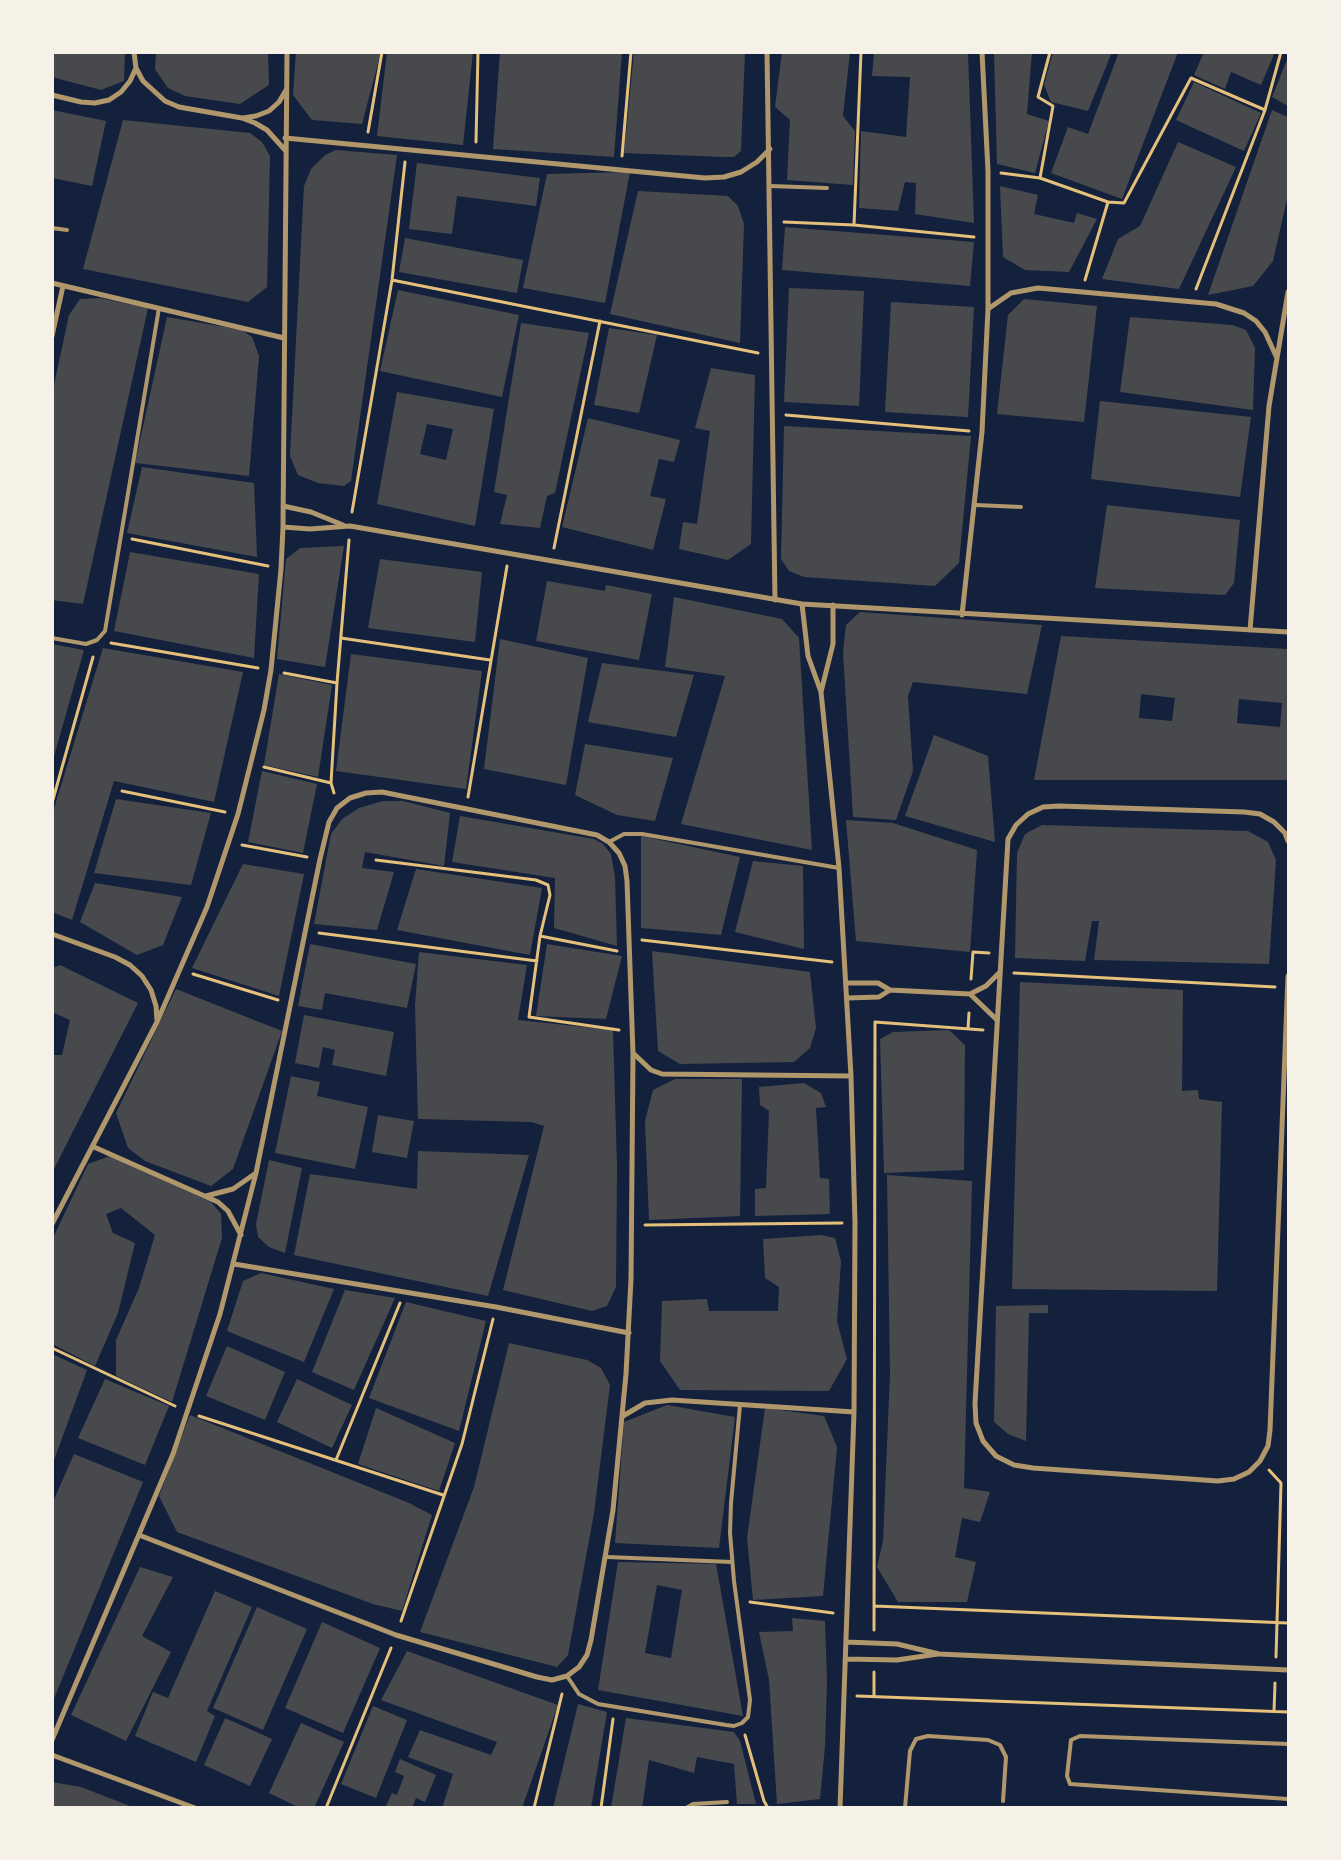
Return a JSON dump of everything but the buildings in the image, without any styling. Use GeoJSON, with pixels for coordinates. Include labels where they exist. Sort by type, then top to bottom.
{"type":"FeatureCollection","features":[{"type":"Feature","properties":{"kind":"street"},"geometry":{"type":"LineString","coordinates":[[134,52],[136,68],[153,92],[165,101],[179,107],[242,118],[267,130],[285,150]]}},
{"type":"Feature","properties":{"kind":"street"},"geometry":{"type":"LineString","coordinates":[[52,1224],[94,1147],[181,970],[230,843],[252,764],[270,670],[281,568],[283,527],[287,52]]}},
{"type":"Feature","properties":{"kind":"street"},"geometry":{"type":"LineString","coordinates":[[767,52],[770,149],[775,600]]}},
{"type":"Feature","properties":{"kind":"street"},"geometry":{"type":"LineString","coordinates":[[962,615],[976,505],[982,432],[988,309],[988,171],[982,52]]}},
{"type":"Feature","properties":{"kind":"street"},"geometry":{"type":"LineString","coordinates":[[52,95],[88,102],[109,100],[121,92],[130,81],[136,68]]}},
{"type":"Feature","properties":{"kind":"street"},"geometry":{"type":"LineString","coordinates":[[242,118],[256,116],[269,111],[279,102],[286,90]]}},
{"type":"Feature","properties":{"kind":"street"},"geometry":{"type":"LineString","coordinates":[[285,138],[705,178],[724,177],[741,172],[757,162],[770,149]]}},
{"type":"Feature","properties":{"kind":"street"},"geometry":{"type":"LineString","coordinates":[[52,283],[284,338]]}},
{"type":"Feature","properties":{"kind":"street"},"geometry":{"type":"LineString","coordinates":[[52,336],[63,286]]}},
{"type":"Feature","properties":{"kind":"street"},"geometry":{"type":"LineString","coordinates":[[988,309],[1011,293],[1024,289],[1216,304],[1244,313],[1265,332],[1276,358]]}},
{"type":"Feature","properties":{"kind":"street"},"geometry":{"type":"LineString","coordinates":[[1250,630],[1264,454],[1276,358],[1288,292]]}},
{"type":"Feature","properties":{"kind":"street"},"geometry":{"type":"LineString","coordinates":[[283,506],[311,512],[343,526]]}},
{"type":"Feature","properties":{"kind":"street"},"geometry":{"type":"LineString","coordinates":[[283,527],[310,529],[350,526],[802,604],[962,615],[1288,632]]}},
{"type":"Feature","properties":{"kind":"street"},"geometry":{"type":"LineString","coordinates":[[802,604],[806,650],[821,692],[838,868],[851,1076],[855,1223],[854,1412],[840,1808]]}},
{"type":"Feature","properties":{"kind":"street"},"geometry":{"type":"LineString","coordinates":[[821,692],[832,644],[832,605]]}},
{"type":"Feature","properties":{"kind":"street"},"geometry":{"type":"LineString","coordinates":[[52,1740],[139,1536],[188,1412],[234,1264],[256,1173],[329,822],[338,808],[358,795],[382,792],[597,835],[609,842],[619,853],[625,866],[633,1054],[633,1225],[629,1333],[623,1416],[607,1557],[587,1655],[579,1667],[567,1676],[552,1680],[537,1677],[396,1635],[139,1536]]}},
{"type":"Feature","properties":{"kind":"street"},"geometry":{"type":"LineString","coordinates":[[1288,841],[1285,833],[1274,822],[1260,814],[1060,806],[1043,807],[1028,814],[1016,825],[1008,839],[975,1404],[976,1423],[983,1441],[996,1456],[1014,1465],[1218,1481],[1234,1479],[1249,1472],[1260,1461],[1268,1446],[1270,1430],[1288,976]]}},
{"type":"Feature","properties":{"kind":"street"},"geometry":{"type":"LineString","coordinates":[[52,934],[115,957],[130,965],[142,976],[151,990],[156,1006],[157,1022]]}},
{"type":"Feature","properties":{"kind":"street"},"geometry":{"type":"LineString","coordinates":[[846,982],[878,983],[890,990],[970,994],[986,986],[999,972]]}},
{"type":"Feature","properties":{"kind":"street"},"geometry":{"type":"LineString","coordinates":[[847,998],[879,997],[890,990]]}},
{"type":"Feature","properties":{"kind":"street"},"geometry":{"type":"LineString","coordinates":[[970,994],[996,1019]]}},
{"type":"Feature","properties":{"kind":"street"},"geometry":{"type":"LineString","coordinates":[[633,1054],[651,1070],[668,1075],[851,1076]]}},
{"type":"Feature","properties":{"kind":"street"},"geometry":{"type":"LineString","coordinates":[[94,1147],[206,1196],[228,1211],[241,1235]]}},
{"type":"Feature","properties":{"kind":"street"},"geometry":{"type":"LineString","coordinates":[[206,1196],[233,1189],[256,1173]]}},
{"type":"Feature","properties":{"kind":"street"},"geometry":{"type":"LineString","coordinates":[[234,1264],[496,1306],[629,1333]]}},
{"type":"Feature","properties":{"kind":"street"},"geometry":{"type":"LineString","coordinates":[[623,1416],[633,1408],[659,1401],[854,1412]]}},
{"type":"Feature","properties":{"kind":"street"},"geometry":{"type":"LineString","coordinates":[[846,1642],[908,1645],[939,1654]]}},
{"type":"Feature","properties":{"kind":"street"},"geometry":{"type":"LineString","coordinates":[[845,1660],[908,1660],[939,1654],[1288,1670]]}},
{"type":"Feature","properties":{"kind":"street"},"geometry":{"type":"LineString","coordinates":[[52,1754],[195,1808]]}},
{"type":"Feature","properties":{"kind":"lane"},"geometry":{"type":"LineString","coordinates":[[770,186],[827,188]]}},
{"type":"Feature","properties":{"kind":"lane"},"geometry":{"type":"LineString","coordinates":[[52,228],[67,230]]}},
{"type":"Feature","properties":{"kind":"lane"},"geometry":{"type":"LineString","coordinates":[[52,638],[86,644],[97,640],[105,631],[109,618],[159,308]]}},
{"type":"Feature","properties":{"kind":"lane"},"geometry":{"type":"LineString","coordinates":[[976,505],[1021,507]]}},
{"type":"Feature","properties":{"kind":"lane"},"geometry":{"type":"LineString","coordinates":[[609,842],[624,834],[642,834],[838,868]]}},
{"type":"Feature","properties":{"kind":"lane"},"geometry":{"type":"LineString","coordinates":[[567,1676],[572,1686],[588,1700],[734,1726],[742,1723],[748,1717],[751,1709],[732,1562],[731,1503],[740,1405]]}},
{"type":"Feature","properties":{"kind":"lane"},"geometry":{"type":"LineString","coordinates":[[607,1557],[732,1562]]}},
{"type":"Feature","properties":{"kind":"lane"},"geometry":{"type":"LineString","coordinates":[[905,1808],[910,1751],[916,1739],[928,1736],[988,1740],[1000,1745],[1006,1757],[1003,1801]]}},
{"type":"Feature","properties":{"kind":"lane"},"geometry":{"type":"LineString","coordinates":[[1288,1744],[1080,1736],[1070,1740],[1066,1776],[1070,1784],[1288,1799]]}},
{"type":"Feature","properties":{"kind":"lane"},"geometry":{"type":"LineString","coordinates":[[686,1808],[693,1804],[727,1802]]}},
{"type":"Feature","properties":{"kind":"path"},"geometry":{"type":"LineString","coordinates":[[366,145],[382,52]]}},
{"type":"Feature","properties":{"kind":"path"},"geometry":{"type":"LineString","coordinates":[[476,156],[478,52]]}},
{"type":"Feature","properties":{"kind":"path"},"geometry":{"type":"LineString","coordinates":[[621,170],[631,52]]}},
{"type":"Feature","properties":{"kind":"path"},"geometry":{"type":"LineString","coordinates":[[854,225],[861,52]]}},
{"type":"Feature","properties":{"kind":"path"},"geometry":{"type":"LineString","coordinates":[[1040,178],[1053,106],[1038,98],[1050,52]]}},
{"type":"Feature","properties":{"kind":"path"},"geometry":{"type":"LineString","coordinates":[[1191,302],[1264,110],[1281,52]]}},
{"type":"Feature","properties":{"kind":"path"},"geometry":{"type":"LineString","coordinates":[[988,171],[1040,178],[1108,202],[1124,203],[1191,78],[1264,110]]}},
{"type":"Feature","properties":{"kind":"path"},"geometry":{"type":"LineString","coordinates":[[338,808],[331,783],[350,526],[392,280],[407,149]]}},
{"type":"Feature","properties":{"kind":"path"},"geometry":{"type":"LineString","coordinates":[[1081,292],[1108,202]]}},
{"type":"Feature","properties":{"kind":"path"},"geometry":{"type":"LineString","coordinates":[[770,222],[854,225],[989,239]]}},
{"type":"Feature","properties":{"kind":"path"},"geometry":{"type":"LineString","coordinates":[[392,280],[771,355]]}},
{"type":"Feature","properties":{"kind":"path"},"geometry":{"type":"LineString","coordinates":[[551,561],[600,321]]}},
{"type":"Feature","properties":{"kind":"path"},"geometry":{"type":"LineString","coordinates":[[773,414],[982,432]]}},
{"type":"Feature","properties":{"kind":"path"},"geometry":{"type":"LineString","coordinates":[[122,537],[281,568]]}},
{"type":"Feature","properties":{"kind":"path"},"geometry":{"type":"LineString","coordinates":[[466,810],[509,553]]}},
{"type":"Feature","properties":{"kind":"path"},"geometry":{"type":"LineString","coordinates":[[341,638],[490,660]]}},
{"type":"Feature","properties":{"kind":"path"},"geometry":{"type":"LineString","coordinates":[[52,803],[97,640],[337,683]]}},
{"type":"Feature","properties":{"kind":"path"},"geometry":{"type":"LineString","coordinates":[[252,764],[331,783]]}},
{"type":"Feature","properties":{"kind":"path"},"geometry":{"type":"LineString","coordinates":[[122,791],[238,814]]}},
{"type":"Feature","properties":{"kind":"path"},"geometry":{"type":"LineString","coordinates":[[230,843],[320,859]]}},
{"type":"Feature","properties":{"kind":"path"},"geometry":{"type":"LineString","coordinates":[[376,860],[536,880],[548,885],[550,895],[540,936],[529,1017],[536,1020],[632,1031]]}},
{"type":"Feature","properties":{"kind":"path"},"geometry":{"type":"LineString","coordinates":[[305,932],[537,961]]}},
{"type":"Feature","properties":{"kind":"path"},"geometry":{"type":"LineString","coordinates":[[540,936],[630,953]]}},
{"type":"Feature","properties":{"kind":"path"},"geometry":{"type":"LineString","coordinates":[[629,939],[845,963]]}},
{"type":"Feature","properties":{"kind":"path"},"geometry":{"type":"LineString","coordinates":[[181,970],[290,1004]]}},
{"type":"Feature","properties":{"kind":"path"},"geometry":{"type":"LineString","coordinates":[[999,972],[1288,988]]}},
{"type":"Feature","properties":{"kind":"path"},"geometry":{"type":"LineString","coordinates":[[874,1643],[875,1022],[996,1031]]}},
{"type":"Feature","properties":{"kind":"path"},"geometry":{"type":"LineString","coordinates":[[633,1225],[855,1223]]}},
{"type":"Feature","properties":{"kind":"path"},"geometry":{"type":"LineString","coordinates":[[336,1460],[405,1291]]}},
{"type":"Feature","properties":{"kind":"path"},"geometry":{"type":"LineString","coordinates":[[326,1808],[396,1635],[462,1444],[496,1306]]}},
{"type":"Feature","properties":{"kind":"path"},"geometry":{"type":"LineString","coordinates":[[52,1348],[188,1412],[443,1495]]}},
{"type":"Feature","properties":{"kind":"path"},"geometry":{"type":"LineString","coordinates":[[1260,1461],[1281,1483],[1274,1712]]}},
{"type":"Feature","properties":{"kind":"path"},"geometry":{"type":"LineString","coordinates":[[737,1600],[846,1615]]}},
{"type":"Feature","properties":{"kind":"path"},"geometry":{"type":"LineString","coordinates":[[874,1606],[1288,1623]]}},
{"type":"Feature","properties":{"kind":"path"},"geometry":{"type":"LineString","coordinates":[[874,1660],[874,1696]]}},
{"type":"Feature","properties":{"kind":"path"},"geometry":{"type":"LineString","coordinates":[[534,1808],[567,1676]]}},
{"type":"Feature","properties":{"kind":"path"},"geometry":{"type":"LineString","coordinates":[[844,1696],[1288,1712]]}},
{"type":"Feature","properties":{"kind":"path"},"geometry":{"type":"LineString","coordinates":[[601,1808],[615,1706]]}},
{"type":"Feature","properties":{"kind":"path"},"geometry":{"type":"LineString","coordinates":[[742,1723],[764,1801],[768,1808]]}}]}
